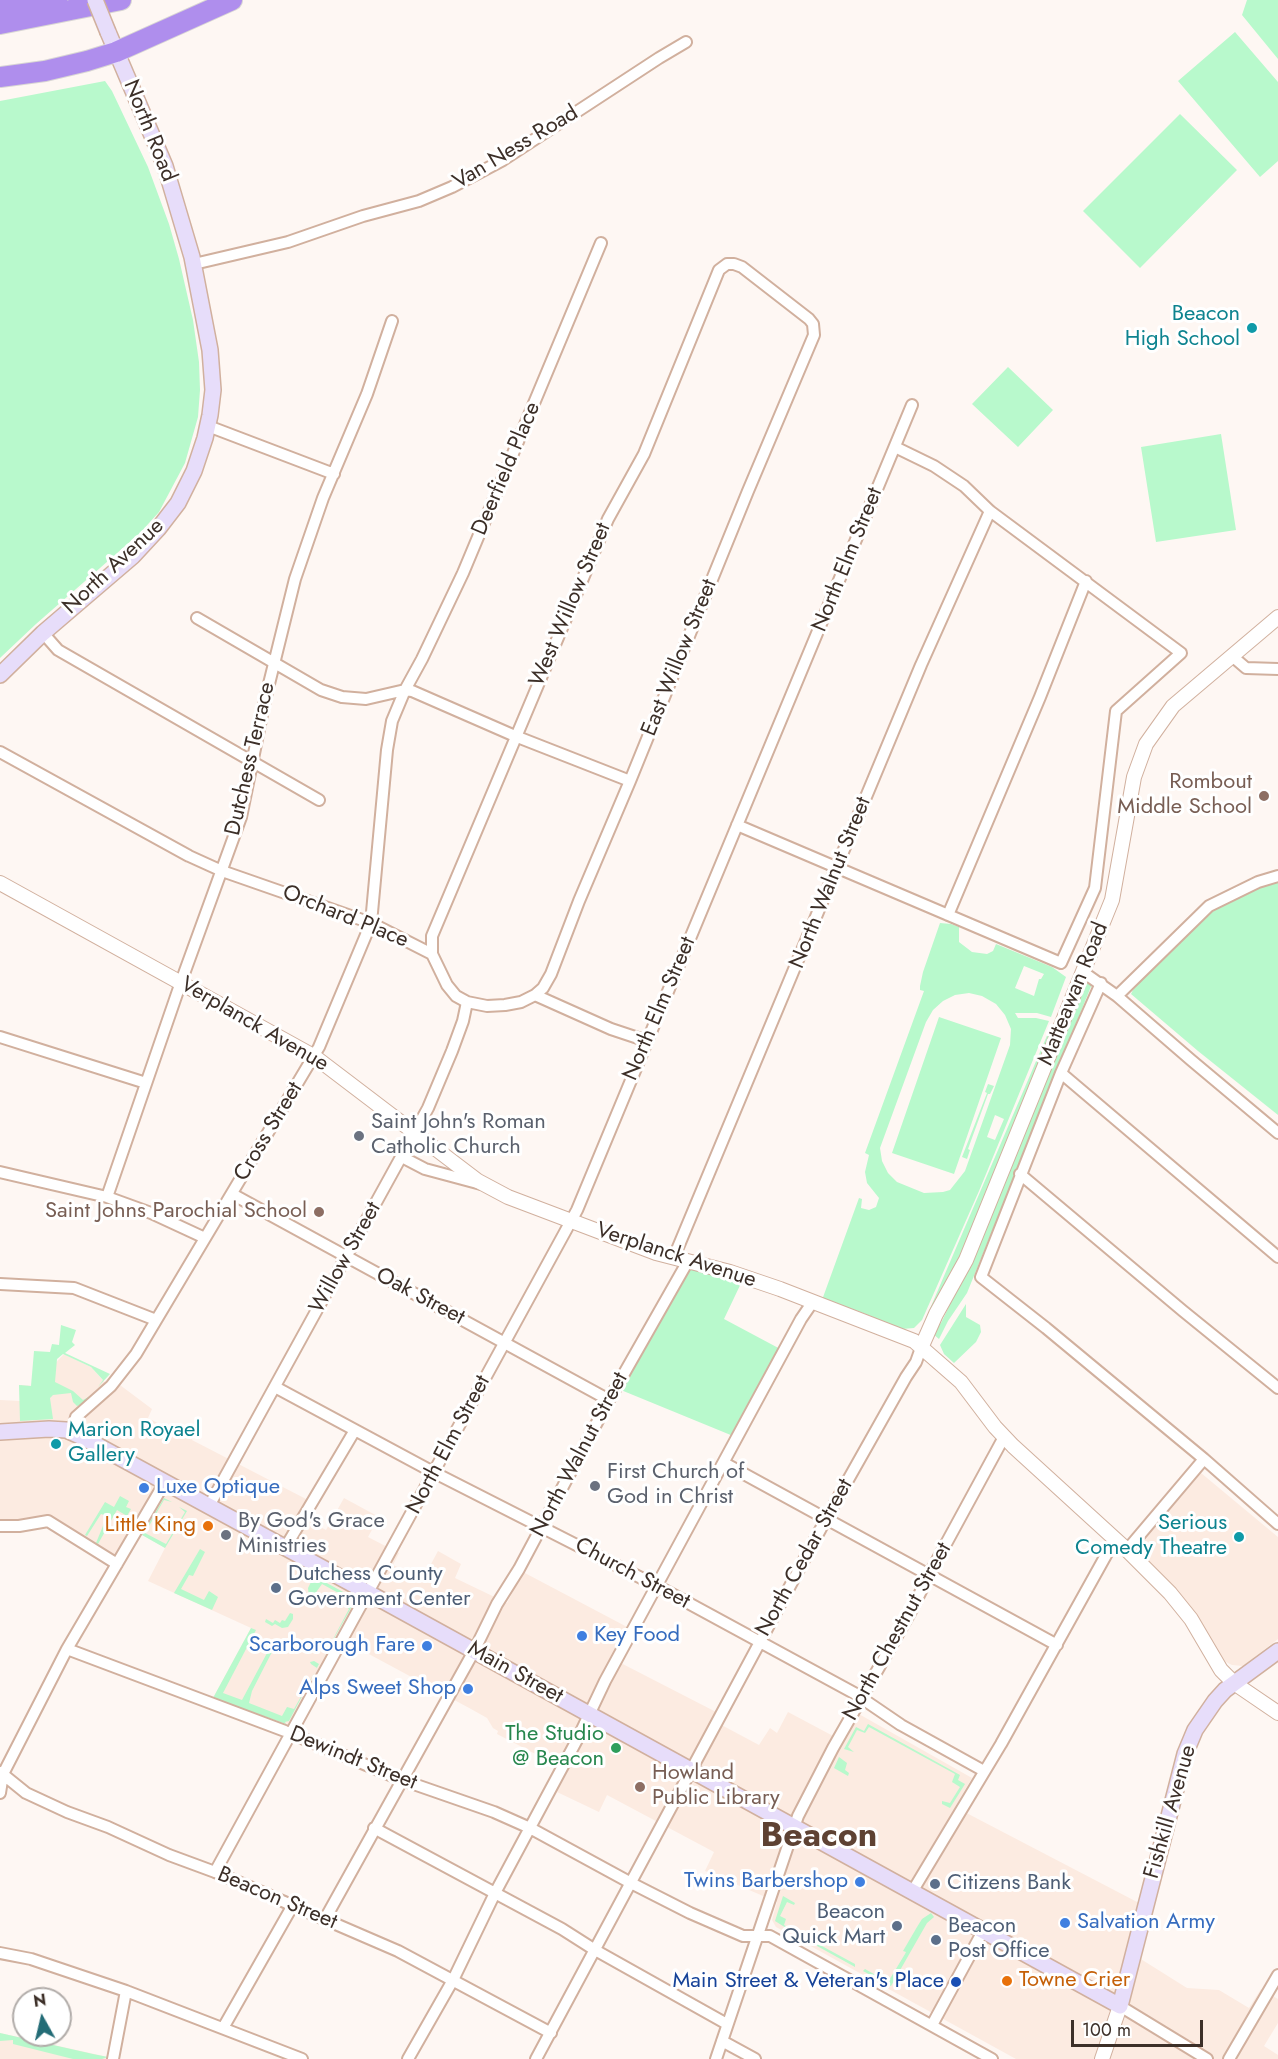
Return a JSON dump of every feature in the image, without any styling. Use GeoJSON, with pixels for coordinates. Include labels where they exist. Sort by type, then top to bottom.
{"type":"FeatureCollection","features":[{"type":"Feature","properties":{"kind":"highway"},"geometry":{"type":"LineString","coordinates":[[0,10],[57,0]]}},
{"type":"Feature","properties":{"kind":"highway"},"geometry":{"type":"LineString","coordinates":[[0,24],[121,0]]}},
{"type":"Feature","properties":{"kind":"highway"},"geometry":{"type":"LineString","coordinates":[[0,77],[51,69],[116,52],[232,0]]}},
{"type":"Feature","properties":{"kind":"main road","name":"North Road"},"geometry":{"type":"LineString","coordinates":[[95,0],[165,166],[194,264]]}},
{"type":"Feature","properties":{"kind":"main road","name":"North Avenue"},"geometry":{"type":"LineString","coordinates":[[0,675],[43,633],[125,563],[159,529],[178,503],[190,481],[199,460],[208,426],[213,390],[212,364],[194,264]]}},
{"type":"Feature","properties":{"kind":"main road","name":"Main Street"},"geometry":{"type":"LineString","coordinates":[[0,1432],[49,1429],[72,1432],[1120,2006]]}},
{"type":"Feature","properties":{"kind":"main road","name":"Fishkill Avenue"},"geometry":{"type":"LineString","coordinates":[[1120,2006],[1185,1754],[1195,1730],[1215,1701],[1234,1683],[1278,1650]]}},
{"type":"Feature","properties":{"kind":"street","name":"Van Ness Road"},"geometry":{"type":"LineString","coordinates":[[194,264],[288,242],[363,216],[419,201],[452,187],[503,160],[659,57],[686,42]]}},
{"type":"Feature","properties":{"kind":"street","name":"Deerfield Place"},"geometry":{"type":"LineString","coordinates":[[405,690],[463,573],[601,243]]}},
{"type":"Feature","properties":{"kind":"street","name":"West Willow Street"},"geometry":{"type":"LineString","coordinates":[[432,954],[432,936],[515,736],[608,519],[644,454],[719,270],[727,264],[742,267],[809,319]]}},
{"type":"Feature","properties":{"kind":"street","name":"East Willow Street"},"geometry":{"type":"LineString","coordinates":[[535,995],[543,988],[551,974],[814,335],[813,324],[809,319]]}},
{"type":"Feature","properties":{"kind":"street","name":"Dutchess Terrace"},"geometry":{"type":"LineString","coordinates":[[107,1197],[241,817],[265,700],[295,579],[334,474],[368,394],[392,321]]}},
{"type":"Feature","properties":{"kind":"street","name":"North Elm Street"},"geometry":{"type":"LineString","coordinates":[[215,1872],[571,1221],[912,405]]}},
{"type":"Feature","properties":{"kind":"street"},"geometry":{"type":"LineString","coordinates":[[208,426],[334,474]]}},
{"type":"Feature","properties":{"kind":"street"},"geometry":{"type":"LineString","coordinates":[[737,825],[1061,963],[1095,888],[1116,711],[1180,653],[990,511],[964,486],[934,466],[895,447]]}},
{"type":"Feature","properties":{"kind":"street","name":"North Walnut Street"},"geometry":{"type":"LineString","coordinates":[[674,1257],[921,665],[990,511]]}},
{"type":"Feature","properties":{"kind":"street"},"geometry":{"type":"LineString","coordinates":[[948,915],[1086,581]]}},
{"type":"Feature","properties":{"kind":"street","name":"Matteawan Road"},"geometry":{"type":"LineString","coordinates":[[921,1348],[936,1314],[966,1260],[1112,900],[1134,777],[1146,744],[1173,706],[1278,617]]}},
{"type":"Feature","properties":{"kind":"street"},"geometry":{"type":"LineString","coordinates":[[197,618],[321,690],[342,697],[366,699],[405,690],[414,692],[515,736],[630,781]]}},
{"type":"Feature","properties":{"kind":"street"},"geometry":{"type":"LineString","coordinates":[[43,633],[58,650],[319,800]]}},
{"type":"Feature","properties":{"kind":"street"},"geometry":{"type":"LineString","coordinates":[[1232,656],[1246,668],[1278,669]]}},
{"type":"Feature","properties":{"kind":"street","name":"Cross Street"},"geometry":{"type":"LineString","coordinates":[[72,1432],[76,1417],[111,1386],[136,1354],[315,1057],[371,923],[387,750],[392,721],[405,690]]}},
{"type":"Feature","properties":{"kind":"street","name":"Orchard Place"},"geometry":{"type":"LineString","coordinates":[[0,752],[189,856],[222,871],[371,923],[432,954],[447,986],[456,996],[467,1002]]}},
{"type":"Feature","properties":{"kind":"street"},"geometry":{"type":"LineString","coordinates":[[1117,996],[1209,906],[1258,882],[1278,876]]}},
{"type":"Feature","properties":{"kind":"street","name":"Verplanck Avenue"},"geometry":{"type":"LineString","coordinates":[[0,883],[315,1057],[486,1185],[508,1197],[656,1253],[737,1275],[914,1341],[961,1382],[1004,1437],[1127,1550],[1177,1602],[1191,1619],[1221,1670],[1234,1683],[1278,1713]]}},
{"type":"Feature","properties":{"kind":"street"},"geometry":{"type":"LineString","coordinates":[[1083,972],[1117,996],[1278,1132]]}},
{"type":"Feature","properties":{"kind":"street"},"geometry":{"type":"LineString","coordinates":[[1101,983],[1061,1073],[981,1277],[1204,1459],[1278,1524]]}},
{"type":"Feature","properties":{"kind":"street"},"geometry":{"type":"LineString","coordinates":[[467,1002],[487,1006],[505,1005],[521,1002],[535,995],[611,1029],[647,1041]]}},
{"type":"Feature","properties":{"kind":"street","name":"Willow Street"},"geometry":{"type":"LineString","coordinates":[[209,1506],[428,1108],[452,1050],[467,1002]]}},
{"type":"Feature","properties":{"kind":"street"},"geometry":{"type":"LineString","coordinates":[[0,1037],[146,1083]]}},
{"type":"Feature","properties":{"kind":"street"},"geometry":{"type":"LineString","coordinates":[[1061,1073],[1278,1257]]}},
{"type":"Feature","properties":{"kind":"street"},"geometry":{"type":"LineString","coordinates":[[402,1157],[425,1169],[486,1185]]}},
{"type":"Feature","properties":{"kind":"street"},"geometry":{"type":"LineString","coordinates":[[0,1172],[107,1197],[151,1213],[205,1238]]}},
{"type":"Feature","properties":{"kind":"street"},"geometry":{"type":"LineString","coordinates":[[1020,1174],[1182,1311],[1278,1388]]}},
{"type":"Feature","properties":{"kind":"street","name":"Oak Street"},"geometry":{"type":"LineString","coordinates":[[232,1194],[609,1400]]}},
{"type":"Feature","properties":{"kind":"street","name":"North Walnut Street"},"geometry":{"type":"LineString","coordinates":[[326,1919],[609,1400],[688,1261]]}},
{"type":"Feature","properties":{"kind":"street"},"geometry":{"type":"LineString","coordinates":[[0,1284],[74,1288],[156,1320]]}},
{"type":"Feature","properties":{"kind":"street"},"geometry":{"type":"LineString","coordinates":[[408,2059],[453,1980],[495,1893],[579,1738],[589,1714],[657,1586],[801,1319],[812,1303]]}},
{"type":"Feature","properties":{"kind":"street","name":"North Cedar Street"},"geometry":{"type":"LineString","coordinates":[[536,2059],[825,1520],[916,1362],[921,1348]]}},
{"type":"Feature","properties":{"kind":"street","name":"Church Street"},"geometry":{"type":"LineString","coordinates":[[275,1387],[433,1472],[657,1586],[862,1699],[901,1725],[984,1771]]}},
{"type":"Feature","properties":{"kind":"street"},"geometry":{"type":"LineString","coordinates":[[285,1548],[355,1430]]}},
{"type":"Feature","properties":{"kind":"street","name":"North Chestnut Street"},"geometry":{"type":"LineString","coordinates":[[716,2059],[798,1816],[1004,1437]]}},
{"type":"Feature","properties":{"kind":"street"},"geometry":{"type":"LineString","coordinates":[[1127,1550],[1204,1459]]}},
{"type":"Feature","properties":{"kind":"street"},"geometry":{"type":"LineString","coordinates":[[724,1463],[1057,1645]]}},
{"type":"Feature","properties":{"kind":"street"},"geometry":{"type":"LineString","coordinates":[[0,1793],[2,1773],[67,1649],[165,1482]]}},
{"type":"Feature","properties":{"kind":"street"},"geometry":{"type":"LineString","coordinates":[[0,1526],[19,1526],[48,1521],[117,1564]]}},
{"type":"Feature","properties":{"kind":"street"},"geometry":{"type":"LineString","coordinates":[[912,1892],[1057,1645],[1115,1539]]}},
{"type":"Feature","properties":{"kind":"street","name":"Dewindt Street"},"geometry":{"type":"LineString","coordinates":[[67,1649],[291,1734],[402,1780],[494,1812],[530,1828],[631,1883],[743,1936],[770,1936],[992,2059]]}},
{"type":"Feature","properties":{"kind":"street","name":"Beacon Street"},"geometry":{"type":"LineString","coordinates":[[2,1773],[26,1793],[67,1812],[108,1827],[398,1951],[551,2034]]}},
{"type":"Feature","properties":{"kind":"street"},"geometry":{"type":"LineString","coordinates":[[374,1828],[562,1929],[727,2024]]}},
{"type":"Feature","properties":{"kind":"street"},"geometry":{"type":"LineString","coordinates":[[223,2028],[293,1905]]}},
{"type":"Feature","properties":{"kind":"street"},"geometry":{"type":"LineString","coordinates":[[932,2025],[983,1931]]}},
{"type":"Feature","properties":{"kind":"street"},"geometry":{"type":"LineString","coordinates":[[0,1953],[31,1959],[126,1990],[302,2059]]}},
{"type":"Feature","properties":{"kind":"street"},"geometry":{"type":"LineString","coordinates":[[1228,2059],[1274,1990],[1278,1975]]}},
{"type":"Feature","properties":{"kind":"street"},"geometry":{"type":"LineString","coordinates":[[113,2059],[126,1990]]}},
{"type":"Feature","properties":{"kind":"street"},"geometry":{"type":"LineString","coordinates":[[1102,2059],[1120,2006]]}},
{"type":"Feature","properties":{"kind":"street","name":"Main Street"},"geometry":{"type":"LineString","coordinates":[[1120,2006],[1207,2059]]}},
{"type":"Feature","properties":{"kind":"street"},"geometry":{"type":"LineString","coordinates":[[722,2041],[755,2059]]}},
{"type":"Feature","properties":{"kind":"shaded area"},"geometry":{"type":"Polygon","coordinates":[[[64,1354],[91,1367],[112,1390],[120,1385],[152,1409],[148,1418],[169,1429],[172,1424],[193,1437],[192,1440],[306,1499],[298,1515],[326,1530],[344,1498],[379,1517],[368,1537],[399,1553],[393,1565],[423,1579],[438,1551],[461,1564],[455,1578],[507,1603],[523,1572],[629,1628],[613,1659],[718,1713],[714,1721],[759,1745],[770,1728],[777,1733],[788,1712],[835,1737],[850,1709],[972,1778],[955,1807],[1139,1903],[1128,1951],[1187,1988],[1219,1990],[1249,2008],[1261,1989],[1278,1999],[1278,2023],[1264,2046],[1278,2055],[1278,2059],[1016,2059],[776,1927],[772,1920],[777,1902],[705,1871],[714,1852],[607,1795],[599,1812],[557,1792],[568,1771],[497,1734],[498,1731],[493,1728],[487,1718],[339,1638],[290,1725],[213,1698],[251,1628],[148,1581],[165,1548],[132,1529],[115,1556],[51,1517],[0,1522],[0,1400],[20,1401],[21,1385],[34,1386],[64,1354]]]}},
{"type":"Feature","properties":{"kind":"shaded area"},"geometry":{"type":"Polygon","coordinates":[[[1201,1473],[1278,1537],[1278,1639],[1243,1666],[1232,1665],[1222,1660],[1184,1602],[1136,1549],[1201,1473]]]}},
{"type":"Feature","properties":{"kind":"shaded area"},"geometry":{"type":"Polygon","coordinates":[[[0,2033],[12,2036],[12,2047],[63,2047],[108,2057],[108,2059],[0,2059],[0,2033]]]}},
{"type":"Feature","properties":{"kind":"green space"},"geometry":{"type":"Polygon","coordinates":[[[1247,0],[1278,0],[1278,59],[1242,15],[1247,0]]]}},
{"type":"Feature","properties":{"kind":"green space"},"geometry":{"type":"Polygon","coordinates":[[[1235,32],[1278,82],[1278,161],[1260,177],[1178,81],[1235,32]]]}},
{"type":"Feature","properties":{"kind":"green space"},"geometry":{"type":"Polygon","coordinates":[[[105,81],[148,167],[179,259],[193,320],[199,362],[198,417],[185,463],[159,512],[140,533],[0,658],[0,101],[105,81]]]}},
{"type":"Feature","properties":{"kind":"green space"},"geometry":{"type":"Polygon","coordinates":[[[1180,114],[1237,170],[1140,268],[1083,211],[1180,114]]]}},
{"type":"Feature","properties":{"kind":"green space"},"geometry":{"type":"Polygon","coordinates":[[[1008,367],[1053,410],[1018,447],[972,404],[1008,367]]]}},
{"type":"Feature","properties":{"kind":"green space"},"geometry":{"type":"Polygon","coordinates":[[[1221,434],[1236,530],[1156,542],[1141,447],[1221,434]]]}},
{"type":"Feature","properties":{"kind":"green space"},"geometry":{"type":"Polygon","coordinates":[[[1278,876],[1278,1115],[1131,994],[1209,906],[1278,876]]]}},
{"type":"Feature","properties":{"kind":"green space"},"geometry":{"type":"Polygon","coordinates":[[[940,923],[959,927],[959,942],[972,952],[987,954],[993,951],[996,944],[1052,967],[1066,977],[1051,1017],[1037,1013],[1015,1013],[1018,1018],[1049,1021],[979,1191],[922,1320],[914,1328],[902,1329],[858,1311],[822,1300],[859,1198],[862,1199],[861,1208],[869,1210],[876,1207],[879,1198],[867,1183],[865,1172],[869,1155],[865,1153],[924,991],[920,990],[923,972],[940,923]],[[1024,966],[1015,988],[1034,996],[1039,979],[1044,974],[1024,966]],[[969,993],[955,995],[943,1001],[933,1010],[926,1022],[880,1148],[882,1161],[888,1173],[897,1182],[924,1193],[950,1190],[965,1171],[1010,1045],[1011,1029],[1005,1015],[996,1004],[982,996],[969,993]],[[995,1115],[987,1137],[995,1140],[1004,1119],[995,1115]]]}},
{"type":"Feature","properties":{"kind":"green space"},"geometry":{"type":"Polygon","coordinates":[[[1086,983],[1092,984],[967,1293],[939,1339],[933,1334],[941,1323],[972,1259],[1086,983]]]}},
{"type":"Feature","properties":{"kind":"green space"},"geometry":{"type":"Polygon","coordinates":[[[939,1017],[1001,1038],[954,1174],[892,1153],[939,1017]]]}},
{"type":"Feature","properties":{"kind":"green space"},"geometry":{"type":"Polygon","coordinates":[[[1052,1024],[1054,1028],[961,1258],[928,1320],[923,1325],[1052,1024]]]}},
{"type":"Feature","properties":{"kind":"green space"},"geometry":{"type":"Polygon","coordinates":[[[988,1084],[994,1086],[988,1094],[968,1149],[970,1150],[967,1159],[962,1157],[987,1093],[985,1092],[988,1084]]]}},
{"type":"Feature","properties":{"kind":"green space"},"geometry":{"type":"Polygon","coordinates":[[[688,1261],[744,1277],[724,1319],[784,1351],[738,1438],[616,1388],[688,1261]]]}},
{"type":"Feature","properties":{"kind":"green space"},"geometry":{"type":"Polygon","coordinates":[[[966,1304],[966,1317],[980,1325],[981,1332],[976,1342],[954,1363],[944,1354],[940,1345],[966,1304]]]}},
{"type":"Feature","properties":{"kind":"green space"},"geometry":{"type":"Polygon","coordinates":[[[61,1325],[76,1330],[72,1342],[75,1345],[65,1353],[110,1374],[98,1387],[103,1380],[91,1367],[63,1354],[57,1359],[55,1382],[73,1391],[83,1400],[92,1395],[77,1406],[73,1402],[71,1393],[53,1395],[50,1398],[53,1419],[20,1421],[19,1385],[31,1386],[34,1351],[50,1352],[52,1344],[59,1345],[61,1325]]]}},
{"type":"Feature","properties":{"kind":"green space"},"geometry":{"type":"Polygon","coordinates":[[[120,1496],[129,1501],[126,1507],[131,1509],[127,1516],[117,1510],[98,1544],[96,1543],[107,1516],[101,1514],[87,1536],[85,1535],[105,1502],[114,1507],[120,1496]]]}},
{"type":"Feature","properties":{"kind":"green space"},"geometry":{"type":"Polygon","coordinates":[[[164,1498],[172,1502],[164,1500],[145,1533],[166,1544],[185,1512],[179,1507],[187,1511],[165,1548],[142,1535],[164,1498]]]}},
{"type":"Feature","properties":{"kind":"green space"},"geometry":{"type":"Polygon","coordinates":[[[200,1549],[205,1552],[193,1576],[189,1575],[181,1589],[204,1600],[209,1591],[218,1597],[212,1610],[174,1593],[200,1549]]]}},
{"type":"Feature","properties":{"kind":"green space"},"geometry":{"type":"Polygon","coordinates":[[[314,1576],[356,1599],[323,1658],[349,1609],[341,1603],[344,1596],[322,1584],[312,1598],[310,1606],[308,1588],[314,1576]]]}},
{"type":"Feature","properties":{"kind":"green space"},"geometry":{"type":"Polygon","coordinates":[[[290,1613],[293,1614],[293,1619],[288,1627],[282,1628],[275,1624],[272,1626],[265,1622],[266,1619],[273,1623],[275,1620],[280,1623],[282,1620],[285,1621],[290,1613]]]}},
{"type":"Feature","properties":{"kind":"green space"},"geometry":{"type":"Polygon","coordinates":[[[251,1628],[256,1630],[223,1693],[242,1700],[274,1640],[275,1646],[252,1691],[249,1703],[282,1716],[287,1707],[294,1709],[315,1671],[289,1721],[285,1722],[286,1724],[213,1698],[251,1628]]]}},
{"type":"Feature","properties":{"kind":"green space"},"geometry":{"type":"Polygon","coordinates":[[[314,1661],[319,1664],[317,1668],[310,1662],[314,1661]]]}},
{"type":"Feature","properties":{"kind":"green space"},"geometry":{"type":"Polygon","coordinates":[[[868,1724],[960,1775],[958,1780],[965,1784],[950,1808],[942,1804],[942,1801],[950,1803],[960,1787],[952,1782],[955,1774],[869,1727],[865,1733],[857,1730],[848,1747],[854,1752],[844,1749],[856,1727],[864,1731],[868,1724]]]}},
{"type":"Feature","properties":{"kind":"green space"},"geometry":{"type":"Polygon","coordinates":[[[839,1757],[847,1763],[845,1770],[849,1773],[848,1776],[834,1768],[839,1757]]]}},
{"type":"Feature","properties":{"kind":"green space"},"geometry":{"type":"Polygon","coordinates":[[[783,1896],[795,1903],[794,1905],[787,1902],[780,1916],[786,1919],[784,1925],[800,1934],[799,1936],[775,1921],[783,1896]]]}},
{"type":"Feature","properties":{"kind":"green space"},"geometry":{"type":"Polygon","coordinates":[[[931,1913],[934,1917],[927,1923],[891,1986],[863,1971],[865,1969],[888,1982],[905,1954],[906,1952],[903,1951],[917,1927],[922,1919],[931,1913]]]}},
{"type":"Feature","properties":{"kind":"green space"},"geometry":{"type":"Polygon","coordinates":[[[809,1939],[855,1964],[855,1967],[808,1941],[809,1939]]]}},
{"type":"Feature","properties":{"kind":"green space"},"geometry":{"type":"Polygon","coordinates":[[[0,2033],[12,2036],[12,2040],[0,2041],[0,2033]]]}},
{"type":"Feature","properties":{"kind":"green space"},"geometry":{"type":"Polygon","coordinates":[[[25,2047],[63,2047],[108,2057],[73,2059],[25,2047]]]}},
{"type":"Feature","properties":{"kind":"place","name":"Beacon High School"},"geometry":{"type":"Point","coordinates":[1252,328]}},
{"type":"Feature","properties":{"kind":"place","name":"Rombout Middle School"},"geometry":{"type":"Point","coordinates":[1264,796]}},
{"type":"Feature","properties":{"kind":"place","name":"Saint John's Roman Catholic Church"},"geometry":{"type":"Point","coordinates":[359,1136]}},
{"type":"Feature","properties":{"kind":"place","name":"Saint Johns Parochial School"},"geometry":{"type":"Point","coordinates":[319,1212]}},
{"type":"Feature","properties":{"kind":"place","name":"Marion Royael Gallery"},"geometry":{"type":"Point","coordinates":[56,1444]}},
{"type":"Feature","properties":{"kind":"place","name":"First Church of God in Christ"},"geometry":{"type":"Point","coordinates":[595,1486]}},
{"type":"Feature","properties":{"kind":"place","name":"Luxe Optique"},"geometry":{"type":"Point","coordinates":[144,1488]}},
{"type":"Feature","properties":{"kind":"place","name":"Little King"},"geometry":{"type":"Point","coordinates":[208,1526]}},
{"type":"Feature","properties":{"kind":"place","name":"By God's Grace Ministries"},"geometry":{"type":"Point","coordinates":[226,1535]}},
{"type":"Feature","properties":{"kind":"place","name":"Serious Comedy Theatre"},"geometry":{"type":"Point","coordinates":[1239,1537]}},
{"type":"Feature","properties":{"kind":"place","name":"Dutchess County Government Center"},"geometry":{"type":"Point","coordinates":[276,1588]}},
{"type":"Feature","properties":{"kind":"place","name":"Key Food"},"geometry":{"type":"Point","coordinates":[582,1636]}},
{"type":"Feature","properties":{"kind":"place","name":"Scarborough Fare"},"geometry":{"type":"Point","coordinates":[427,1646]}},
{"type":"Feature","properties":{"kind":"place","name":"Alps Sweet Shop"},"geometry":{"type":"Point","coordinates":[468,1689]}},
{"type":"Feature","properties":{"kind":"place","name":"The Studio @ Beacon"},"geometry":{"type":"Point","coordinates":[616,1748]}},
{"type":"Feature","properties":{"kind":"place","name":"Howland Public Library"},"geometry":{"type":"Point","coordinates":[640,1787]}},
{"type":"Feature","properties":{"kind":"place","name":"Twins Barbershop"},"geometry":{"type":"Point","coordinates":[860,1882]}},
{"type":"Feature","properties":{"kind":"place","name":"Citizens Bank"},"geometry":{"type":"Point","coordinates":[935,1884]}},
{"type":"Feature","properties":{"kind":"place","name":"Salvation Army"},"geometry":{"type":"Point","coordinates":[1065,1923]}},
{"type":"Feature","properties":{"kind":"place","name":"Beacon Quick Mart"},"geometry":{"type":"Point","coordinates":[897,1926]}},
{"type":"Feature","properties":{"kind":"place","name":"Beacon Post Office"},"geometry":{"type":"Point","coordinates":[936,1940]}},
{"type":"Feature","properties":{"kind":"place","name":"Towne Crier"},"geometry":{"type":"Point","coordinates":[1007,1981]}},
{"type":"Feature","properties":{"kind":"place","name":"Main Street & Veteran's Place"},"geometry":{"type":"Point","coordinates":[956,1982]}},
{"type":"Feature","properties":{"kind":"district","name":"Beacon"},"geometry":{"type":"Point","coordinates":[819,1838]}}]}
